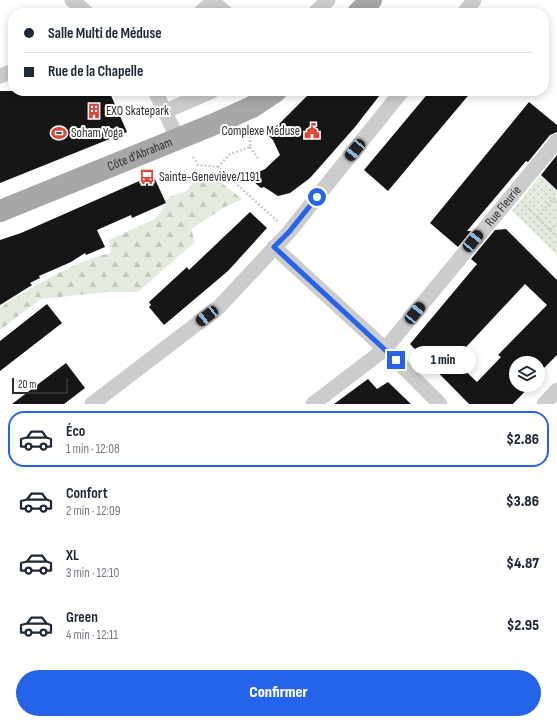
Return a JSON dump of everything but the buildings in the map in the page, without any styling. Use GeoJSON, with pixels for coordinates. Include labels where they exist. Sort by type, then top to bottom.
{"type":"FeatureCollection","features":[{"type":"Feature","properties":{"kind":"main road"},"geometry":{"type":"LineString","coordinates":[[363,8],[371,0]]}},
{"type":"Feature","properties":{"kind":"main road","name":"Côte d'Abraham"},"geometry":{"type":"LineString","coordinates":[[0,211],[178,139],[252,107],[268,96]]}},
{"type":"Feature","properties":{"kind":"street"},"geometry":{"type":"LineString","coordinates":[[72,0],[81,8]]}},
{"type":"Feature","properties":{"kind":"street"},"geometry":{"type":"LineString","coordinates":[[320,8],[328,0]]}},
{"type":"Feature","properties":{"kind":"street"},"geometry":{"type":"LineString","coordinates":[[468,8],[474,0]]}},
{"type":"Feature","properties":{"kind":"street"},"geometry":{"type":"LineString","coordinates":[[205,8],[213,1],[221,8]]}},
{"type":"Feature","properties":{"kind":"street"},"geometry":{"type":"LineString","coordinates":[[158,96],[178,139]]}},
{"type":"Feature","properties":{"kind":"street"},"geometry":{"type":"LineString","coordinates":[[166,111],[200,96]]}},
{"type":"Feature","properties":{"kind":"street"},"geometry":{"type":"LineString","coordinates":[[94,403],[219,307],[289,232],[398,96]]}},
{"type":"Feature","properties":{"kind":"street","name":"Rue Fleurie"},"geometry":{"type":"LineString","coordinates":[[313,404],[385,349],[557,141]]}},
{"type":"Feature","properties":{"kind":"street"},"geometry":{"type":"LineString","coordinates":[[274,247],[385,349],[440,404]]}},
{"type":"Feature","properties":{"kind":"street"},"geometry":{"type":"LineString","coordinates":[[544,404],[557,390]]}},
{"type":"Feature","properties":{"kind":"path"},"geometry":{"type":"LineString","coordinates":[[250,137],[250,147],[259,160]]}},
{"type":"Feature","properties":{"kind":"path"},"geometry":{"type":"LineString","coordinates":[[218,167],[230,154],[250,147]]}},
{"type":"Feature","properties":{"kind":"path"},"geometry":{"type":"LineString","coordinates":[[192,157],[198,165],[218,167],[289,232]]}},
{"type":"Feature","properties":{"kind":"path"},"geometry":{"type":"LineString","coordinates":[[513,193],[557,237]]}},
{"type":"Feature","properties":{"kind":"path"},"geometry":{"type":"LineString","coordinates":[[537,217],[553,199],[557,203]]}},
{"type":"Feature","properties":{"kind":"path"},"geometry":{"type":"LineString","coordinates":[[550,230],[557,224]]}},
{"type":"Feature","properties":{"kind":"green space"},"geometry":{"type":"Polygon","coordinates":[[[198,175],[219,181],[242,199],[225,207],[191,229],[195,242],[138,292],[109,292],[41,299],[0,330],[0,308],[25,292],[69,268],[111,253],[109,240],[155,219],[165,206],[169,197],[187,191],[198,175]]]}},
{"type":"Feature","properties":{"kind":"green space"},"geometry":{"type":"Polygon","coordinates":[[[541,175],[557,190],[557,255],[512,211],[541,175]]]}},
{"type":"Feature","properties":{"kind":"place","name":"EXO Skatepark"},"geometry":{"type":"Point","coordinates":[94,111]}},
{"type":"Feature","properties":{"kind":"place","name":"Complexe Méduse"},"geometry":{"type":"Point","coordinates":[312,131]}},
{"type":"Feature","properties":{"kind":"place","name":"Soham Yoga"},"geometry":{"type":"Point","coordinates":[59,133]}},
{"type":"Feature","properties":{"kind":"place","name":"Sainte-Geneviève/1191"},"geometry":{"type":"Point","coordinates":[147,177]}},
{"type":"Feature","properties":{"kind":"route"},"geometry":{"type":"LineString","coordinates":[[317,197],[289,232],[274,247],[396,360]]}}]}
